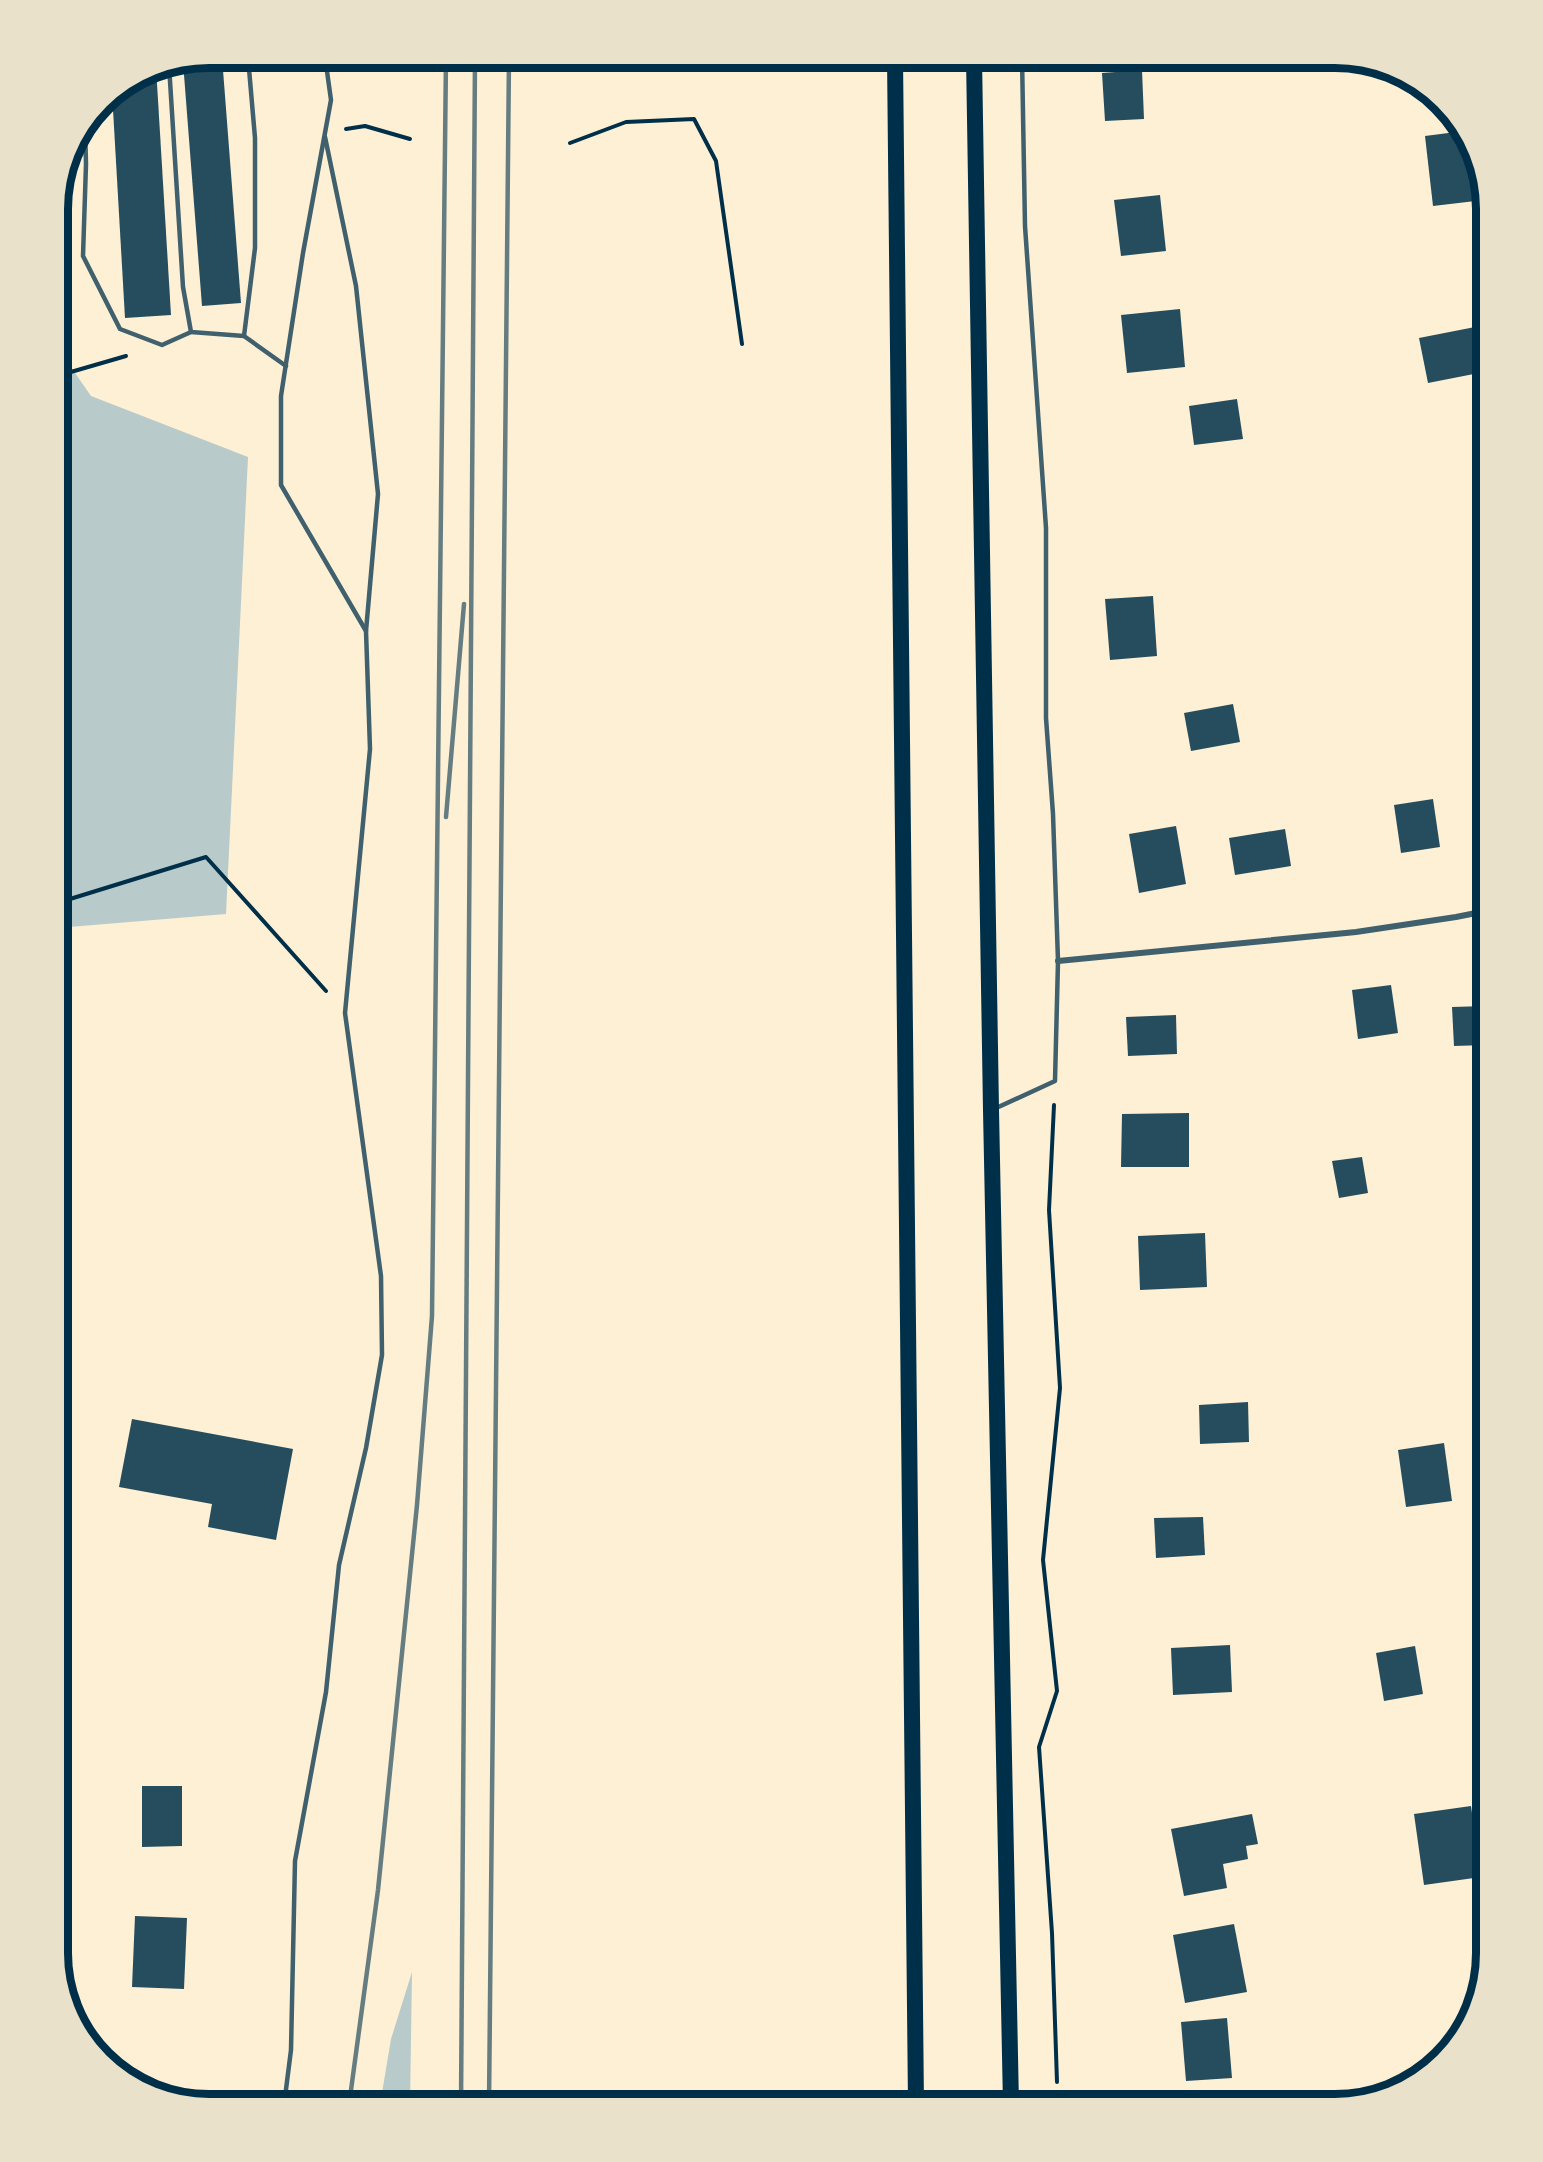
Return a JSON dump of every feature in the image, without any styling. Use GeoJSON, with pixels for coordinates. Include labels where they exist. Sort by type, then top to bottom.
{"type":"FeatureCollection","features":[{"type":"Feature","properties":{"kind":"highway"},"geometry":{"type":"LineString","coordinates":[[895,68],[916,2094]]}},
{"type":"Feature","properties":{"kind":"highway"},"geometry":{"type":"LineString","coordinates":[[974,68],[1011,2094]]}},
{"type":"Feature","properties":{"kind":"street"},"geometry":{"type":"LineString","coordinates":[[1058,961],[1356,932],[1476,913]]}},
{"type":"Feature","properties":{"kind":"lane"},"geometry":{"type":"LineString","coordinates":[[244,336],[255,237],[255,138],[249,67]]}},
{"type":"Feature","properties":{"kind":"lane"},"geometry":{"type":"LineString","coordinates":[[326,67],[331,100],[303,253],[281,396],[281,485],[366,631]]}},
{"type":"Feature","properties":{"kind":"lane"},"geometry":{"type":"LineString","coordinates":[[992,1110],[1055,1081],[1058,961],[1053,814],[1046,718],[1046,528],[1025,226],[1022,68]]}},
{"type":"Feature","properties":{"kind":"lane"},"geometry":{"type":"LineString","coordinates":[[169,73],[183,287],[191,332]]}},
{"type":"Feature","properties":{"kind":"lane"},"geometry":{"type":"LineString","coordinates":[[285,2094],[291,2050],[295,1861],[326,1692],[339,1565],[366,1448],[382,1355],[381,1276],[345,1013],[370,749],[366,631],[378,494],[356,286],[325,133]]}},
{"type":"Feature","properties":{"kind":"lane"},"geometry":{"type":"LineString","coordinates":[[85,140],[83,256],[120,329],[162,345],[191,332],[244,336],[286,366]]}},
{"type":"Feature","properties":{"kind":"path"},"geometry":{"type":"LineString","coordinates":[[570,143],[626,122],[694,119],[716,161],[742,344]]}},
{"type":"Feature","properties":{"kind":"path"},"geometry":{"type":"LineString","coordinates":[[325,133],[365,126],[410,140]]}},
{"type":"Feature","properties":{"kind":"path"},"geometry":{"type":"LineString","coordinates":[[68,373],[162,345]]}},
{"type":"Feature","properties":{"kind":"path"},"geometry":{"type":"LineString","coordinates":[[68,900],[206,857],[345,1013]]}},
{"type":"Feature","properties":{"kind":"path"},"geometry":{"type":"LineString","coordinates":[[1055,1081],[1049,1210],[1060,1388],[1043,1560],[1057,1691],[1039,1747],[1052,1933],[1058,2094]]}},
{"type":"Feature","properties":{"kind":"shaded area"},"geometry":{"type":"Polygon","coordinates":[[[68,363],[91,396],[248,457],[226,914],[68,927],[68,363]]]}},
{"type":"Feature","properties":{"kind":"shaded area"},"geometry":{"type":"Polygon","coordinates":[[[412,1972],[410,2094],[382,2094],[391,2039],[412,1972]]]}},
{"type":"Feature","properties":{"kind":"building"},"geometry":{"type":"Polygon","coordinates":[[[223,67],[241,303],[202,306],[184,70],[223,67]]]}},
{"type":"Feature","properties":{"kind":"building"},"geometry":{"type":"Polygon","coordinates":[[[1142,70],[1144,119],[1105,121],[1102,73],[1142,70]]]}},
{"type":"Feature","properties":{"kind":"building"},"geometry":{"type":"Polygon","coordinates":[[[157,77],[171,315],[125,318],[113,106],[130,91],[157,77]]]}},
{"type":"Feature","properties":{"kind":"building"},"geometry":{"type":"Polygon","coordinates":[[[1453,132],[1465,154],[1471,172],[1475,201],[1433,206],[1425,136],[1453,132]]]}},
{"type":"Feature","properties":{"kind":"building"},"geometry":{"type":"Polygon","coordinates":[[[1160,195],[1166,251],[1121,256],[1114,200],[1160,195]]]}},
{"type":"Feature","properties":{"kind":"building"},"geometry":{"type":"Polygon","coordinates":[[[1180,309],[1185,367],[1127,373],[1121,315],[1180,309]]]}},
{"type":"Feature","properties":{"kind":"building"},"geometry":{"type":"Polygon","coordinates":[[[1475,327],[1476,374],[1428,383],[1419,338],[1475,327]]]}},
{"type":"Feature","properties":{"kind":"building"},"geometry":{"type":"Polygon","coordinates":[[[1237,399],[1243,439],[1194,445],[1189,406],[1237,399]]]}},
{"type":"Feature","properties":{"kind":"building"},"geometry":{"type":"Polygon","coordinates":[[[1153,596],[1157,656],[1110,660],[1105,599],[1153,596]]]}},
{"type":"Feature","properties":{"kind":"building"},"geometry":{"type":"Polygon","coordinates":[[[1233,704],[1240,742],[1191,751],[1184,713],[1233,704]]]}},
{"type":"Feature","properties":{"kind":"building"},"geometry":{"type":"Polygon","coordinates":[[[1433,799],[1440,847],[1401,853],[1394,805],[1433,799]]]}},
{"type":"Feature","properties":{"kind":"building"},"geometry":{"type":"Polygon","coordinates":[[[1176,826],[1186,884],[1139,893],[1129,834],[1176,826]]]}},
{"type":"Feature","properties":{"kind":"building"},"geometry":{"type":"Polygon","coordinates":[[[1285,829],[1291,866],[1235,875],[1229,838],[1285,829]]]}},
{"type":"Feature","properties":{"kind":"building"},"geometry":{"type":"Polygon","coordinates":[[[1391,985],[1398,1033],[1358,1039],[1352,990],[1391,985]]]}},
{"type":"Feature","properties":{"kind":"building"},"geometry":{"type":"Polygon","coordinates":[[[1476,1006],[1476,1045],[1454,1046],[1452,1007],[1476,1006]]]}},
{"type":"Feature","properties":{"kind":"building"},"geometry":{"type":"Polygon","coordinates":[[[1176,1015],[1177,1054],[1128,1056],[1126,1017],[1176,1015]]]}},
{"type":"Feature","properties":{"kind":"building"},"geometry":{"type":"Polygon","coordinates":[[[1189,1113],[1189,1167],[1121,1167],[1122,1114],[1189,1113]]]}},
{"type":"Feature","properties":{"kind":"building"},"geometry":{"type":"Polygon","coordinates":[[[1362,1157],[1368,1193],[1339,1198],[1332,1161],[1362,1157]]]}},
{"type":"Feature","properties":{"kind":"building"},"geometry":{"type":"Polygon","coordinates":[[[1205,1233],[1207,1287],[1140,1290],[1138,1236],[1205,1233]]]}},
{"type":"Feature","properties":{"kind":"building"},"geometry":{"type":"Polygon","coordinates":[[[1248,1402],[1249,1442],[1200,1444],[1199,1405],[1248,1402]]]}},
{"type":"Feature","properties":{"kind":"building"},"geometry":{"type":"Polygon","coordinates":[[[132,1419],[293,1449],[276,1540],[208,1527],[212,1504],[119,1487],[132,1419]]]}},
{"type":"Feature","properties":{"kind":"building"},"geometry":{"type":"Polygon","coordinates":[[[1444,1443],[1452,1501],[1406,1507],[1398,1450],[1444,1443]]]}},
{"type":"Feature","properties":{"kind":"building"},"geometry":{"type":"Polygon","coordinates":[[[1203,1517],[1205,1555],[1156,1558],[1154,1518],[1203,1517]]]}},
{"type":"Feature","properties":{"kind":"building"},"geometry":{"type":"Polygon","coordinates":[[[1230,1645],[1232,1692],[1173,1695],[1171,1648],[1230,1645]]]}},
{"type":"Feature","properties":{"kind":"building"},"geometry":{"type":"Polygon","coordinates":[[[1415,1646],[1423,1694],[1384,1701],[1376,1653],[1415,1646]]]}},
{"type":"Feature","properties":{"kind":"building"},"geometry":{"type":"Polygon","coordinates":[[[142,1786],[182,1786],[182,1846],[142,1847],[142,1786]]]}},
{"type":"Feature","properties":{"kind":"building"},"geometry":{"type":"Polygon","coordinates":[[[1471,1806],[1476,1842],[1476,1878],[1424,1885],[1414,1814],[1471,1806]]]}},
{"type":"Feature","properties":{"kind":"building"},"geometry":{"type":"Polygon","coordinates":[[[1252,1814],[1258,1844],[1246,1846],[1248,1859],[1223,1864],[1227,1888],[1184,1896],[1171,1829],[1252,1814]]]}},
{"type":"Feature","properties":{"kind":"building"},"geometry":{"type":"Polygon","coordinates":[[[135,1916],[187,1918],[184,1989],[132,1987],[135,1916]]]}},
{"type":"Feature","properties":{"kind":"building"},"geometry":{"type":"Polygon","coordinates":[[[1234,1924],[1247,1992],[1185,2003],[1173,1935],[1234,1924]]]}},
{"type":"Feature","properties":{"kind":"building"},"geometry":{"type":"Polygon","coordinates":[[[1227,2018],[1232,2078],[1186,2081],[1181,2022],[1227,2018]]]}},
{"type":"Feature","properties":{"kind":"railway"},"geometry":{"type":"LineString","coordinates":[[350,2094],[378,1890],[417,1505],[432,1316],[446,67]]}},
{"type":"Feature","properties":{"kind":"railway"},"geometry":{"type":"LineString","coordinates":[[461,2094],[475,67]]}},
{"type":"Feature","properties":{"kind":"railway"},"geometry":{"type":"LineString","coordinates":[[489,2094],[509,67]]}},
{"type":"Feature","properties":{"kind":"railway"},"geometry":{"type":"LineString","coordinates":[[446,817],[464,604]]}}]}
